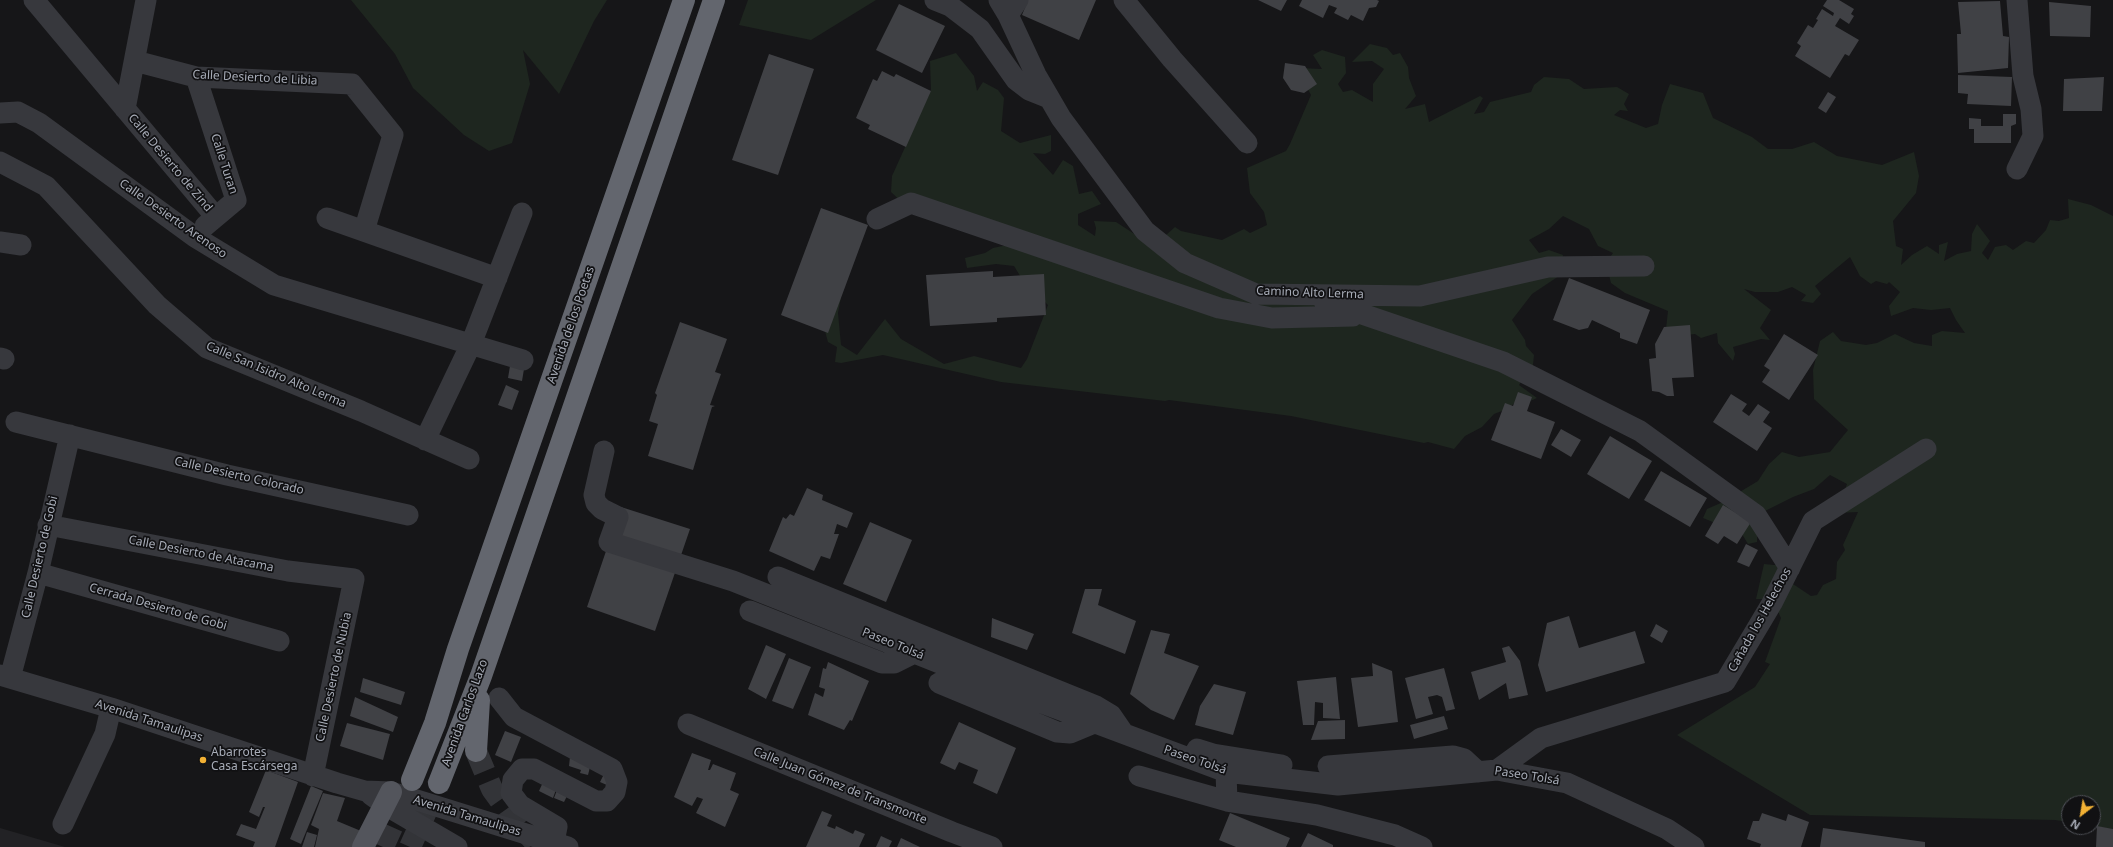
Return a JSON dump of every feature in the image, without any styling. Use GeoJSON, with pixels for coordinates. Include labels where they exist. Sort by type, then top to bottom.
{"type":"FeatureCollection","features":[{"type":"Feature","properties":{"kind":"highway","name":"Avenida de los Poetas"},"geometry":{"type":"LineString","coordinates":[[458,649],[684,0]]}},
{"type":"Feature","properties":{"kind":"highway","name":"Avenida Carlos Lazo"},"geometry":{"type":"LineString","coordinates":[[439,783],[481,676],[490,643],[714,0]]}},
{"type":"Feature","properties":{"kind":"highway","name":"Avenida Carlos Lazo"},"geometry":{"type":"LineString","coordinates":[[412,780],[435,723],[458,649]]}},
{"type":"Feature","properties":{"kind":"highway"},"geometry":{"type":"LineString","coordinates":[[476,751],[481,676]]}},
{"type":"Feature","properties":{"kind":"main road"},"geometry":{"type":"LineString","coordinates":[[363,847],[388,799]]}},
{"type":"Feature","properties":{"kind":"street","name":"Calle Desierto de Zind"},"geometry":{"type":"LineString","coordinates":[[34,0],[216,216]]}},
{"type":"Feature","properties":{"kind":"street"},"geometry":{"type":"LineString","coordinates":[[125,108],[146,0]]}},
{"type":"Feature","properties":{"kind":"street"},"geometry":{"type":"LineString","coordinates":[[935,0],[950,6],[980,29],[1016,80],[1029,90],[1049,98]]}},
{"type":"Feature","properties":{"kind":"street"},"geometry":{"type":"LineString","coordinates":[[1124,0],[1172,59],[1247,143]]}},
{"type":"Feature","properties":{"kind":"street"},"geometry":{"type":"LineString","coordinates":[[2017,0],[2023,76],[2031,109],[2033,136],[2017,169]]}},
{"type":"Feature","properties":{"kind":"street","name":"Camino Alto Lerma"},"geometry":{"type":"LineString","coordinates":[[1008,5],[1036,75],[1061,118],[1144,231],[1185,263],[1256,294],[1420,296],[1548,267],[1644,266]]}},
{"type":"Feature","properties":{"kind":"street","name":"Calle Desierto de Libia"},"geometry":{"type":"LineString","coordinates":[[135,61],[196,77],[352,84],[394,135],[364,231]]}},
{"type":"Feature","properties":{"kind":"street","name":"Calle Turan"},"geometry":{"type":"LineString","coordinates":[[195,237],[216,216],[236,200],[196,77]]}},
{"type":"Feature","properties":{"kind":"street","name":"Calle Desierto Arenoso"},"geometry":{"type":"LineString","coordinates":[[0,113],[18,112],[39,122],[195,237],[274,285],[523,360]]}},
{"type":"Feature","properties":{"kind":"street","name":"Calle San Isidro Alto Lerma"},"geometry":{"type":"LineString","coordinates":[[0,162],[46,186],[157,305],[207,348],[361,411],[469,459]]}},
{"type":"Feature","properties":{"kind":"street"},"geometry":{"type":"LineString","coordinates":[[877,219],[911,204],[1226,310],[1272,318],[1368,315]]}},
{"type":"Feature","properties":{"kind":"street"},"geometry":{"type":"LineString","coordinates":[[425,440],[471,344],[522,213]]}},
{"type":"Feature","properties":{"kind":"street"},"geometry":{"type":"LineString","coordinates":[[328,218],[497,278]]}},
{"type":"Feature","properties":{"kind":"street"},"geometry":{"type":"LineString","coordinates":[[0,242],[21,245]]}},
{"type":"Feature","properties":{"kind":"street"},"geometry":{"type":"LineString","coordinates":[[1304,294],[1503,362],[1640,431],[1756,515],[1790,568]]}},
{"type":"Feature","properties":{"kind":"street","name":"Calle Desierto Colorado"},"geometry":{"type":"LineString","coordinates":[[16,422],[228,475],[408,515]]}},
{"type":"Feature","properties":{"kind":"street","name":"Calle Desierto de Gobi"},"geometry":{"type":"LineString","coordinates":[[5,676],[38,573],[70,435]]}},
{"type":"Feature","properties":{"kind":"street","name":"Cañada los Helechos"},"geometry":{"type":"LineString","coordinates":[[1487,771],[1541,738],[1725,682],[1772,604],[1813,521],[1926,449]]}},
{"type":"Feature","properties":{"kind":"street","name":"Paseo Tolsá"},"geometry":{"type":"LineString","coordinates":[[604,451],[594,495],[596,503],[602,509],[618,517],[609,542],[733,581],[1094,723],[1226,772],[1338,785],[1487,771],[1567,783],[1667,829],[1694,847]]}},
{"type":"Feature","properties":{"kind":"street","name":"Calle Desierto de Atacama"},"geometry":{"type":"LineString","coordinates":[[48,525],[288,571],[354,579]]}},
{"type":"Feature","properties":{"kind":"street","name":"Cerrada Desierto de Gobi"},"geometry":{"type":"LineString","coordinates":[[38,573],[279,641]]}},
{"type":"Feature","properties":{"kind":"street"},"geometry":{"type":"LineString","coordinates":[[778,577],[1096,706],[1111,715],[1125,734]]}},
{"type":"Feature","properties":{"kind":"street","name":"Calle Desierto de Nubia"},"geometry":{"type":"LineString","coordinates":[[313,776],[354,579]]}},
{"type":"Feature","properties":{"kind":"street"},"geometry":{"type":"LineString","coordinates":[[750,611],[882,663],[894,663],[914,653]]}},
{"type":"Feature","properties":{"kind":"street","name":"Avenida Tamaulipas"},"geometry":{"type":"LineString","coordinates":[[5,676],[111,708],[313,776],[388,799],[559,845]]}},
{"type":"Feature","properties":{"kind":"street"},"geometry":{"type":"LineString","coordinates":[[939,683],[1057,732],[1070,733],[1094,723]]}},
{"type":"Feature","properties":{"kind":"street"},"geometry":{"type":"LineString","coordinates":[[499,698],[514,717],[612,769],[617,782],[615,792],[606,801],[596,801],[534,769],[522,769],[513,780],[511,793],[520,805],[557,827],[559,845]]}},
{"type":"Feature","properties":{"kind":"street"},"geometry":{"type":"LineString","coordinates":[[63,824],[105,734],[111,708]]}},
{"type":"Feature","properties":{"kind":"street","name":"Calle Juan Gómez de Transmonte"},"geometry":{"type":"LineString","coordinates":[[688,724],[992,847]]}},
{"type":"Feature","properties":{"kind":"street"},"geometry":{"type":"LineString","coordinates":[[1149,734],[1213,754],[1282,765],[1296,770],[1316,783]]}},
{"type":"Feature","properties":{"kind":"street"},"geometry":{"type":"LineString","coordinates":[[1328,766],[1453,756],[1464,759],[1487,771]]}},
{"type":"Feature","properties":{"kind":"street"},"geometry":{"type":"LineString","coordinates":[[1226,772],[1227,801]]}},
{"type":"Feature","properties":{"kind":"street"},"geometry":{"type":"LineString","coordinates":[[1139,776],[1227,801],[1317,815],[1395,835],[1422,847]]}},
{"type":"Feature","properties":{"kind":"street","name":"Avenida Tamaulipas"},"geometry":{"type":"LineString","coordinates":[[388,799],[457,847]]}},
{"type":"Feature","properties":{"kind":"shaded area"},"geometry":{"type":"Polygon","coordinates":[[[351,0],[607,0],[594,21],[559,94],[523,50],[530,84],[512,143],[489,151],[464,135],[413,88],[395,54],[351,0]]]}},
{"type":"Feature","properties":{"kind":"shaded area"},"geometry":{"type":"Polygon","coordinates":[[[748,0],[876,0],[811,40],[739,25],[748,0]]]}},
{"type":"Feature","properties":{"kind":"shaded area"},"geometry":{"type":"Polygon","coordinates":[[[1370,44],[1387,48],[1393,55],[1400,53],[1408,67],[1409,78],[1416,96],[1405,109],[1425,104],[1429,122],[1480,96],[1483,98],[1474,114],[1484,112],[1490,102],[1531,92],[1534,85],[1544,77],[1569,79],[1584,89],[1617,87],[1629,94],[1624,104],[1628,111],[1620,110],[1614,115],[1646,128],[1658,124],[1662,105],[1670,84],[1703,93],[1713,118],[1752,137],[1768,149],[1792,149],[1814,142],[1837,156],[1882,165],[1914,152],[1919,176],[1916,193],[1893,221],[1896,246],[1903,249],[1901,265],[1912,255],[1927,246],[1939,254],[1939,245],[1948,242],[1944,261],[1957,254],[1971,251],[1972,234],[1977,224],[1990,241],[1982,253],[1988,260],[1995,247],[2006,245],[2013,250],[2026,241],[2034,243],[2046,230],[2050,220],[2059,221],[2069,218],[2068,199],[2091,205],[2113,216],[2113,829],[2101,827],[2101,795],[2061,795],[2061,821],[1810,815],[1677,735],[1755,687],[1770,664],[1765,662],[1781,618],[1772,599],[1756,599],[1764,564],[1774,565],[1789,561],[1787,580],[1811,596],[1817,595],[1823,585],[1836,579],[1837,562],[1845,550],[1843,545],[1858,512],[1836,513],[1847,484],[1830,475],[1814,489],[1793,497],[1757,515],[1757,542],[1748,544],[1742,534],[1703,518],[1707,509],[1723,502],[1758,481],[1769,464],[1782,452],[1799,457],[1830,452],[1848,430],[1814,399],[1813,370],[1820,341],[1833,332],[1841,341],[1866,345],[1877,343],[1895,334],[1914,343],[1932,346],[1932,335],[1942,331],[1965,333],[1950,308],[1931,310],[1913,308],[1891,316],[1889,306],[1900,292],[1889,282],[1887,284],[1876,281],[1871,284],[1860,276],[1850,257],[1815,286],[1821,294],[1813,303],[1801,301],[1806,295],[1792,287],[1778,292],[1755,292],[1744,289],[1771,310],[1760,328],[1770,340],[1761,339],[1733,347],[1735,354],[1733,361],[1718,343],[1717,333],[1701,338],[1695,334],[1676,336],[1666,329],[1668,311],[1625,293],[1611,283],[1606,263],[1613,253],[1598,246],[1589,229],[1563,216],[1549,229],[1529,240],[1539,253],[1549,250],[1563,255],[1559,276],[1532,294],[1512,320],[1525,340],[1526,346],[1534,355],[1533,365],[1519,385],[1537,398],[1530,401],[1520,399],[1507,409],[1494,414],[1482,427],[1465,436],[1454,449],[1428,442],[1424,443],[1291,416],[1169,400],[1165,401],[1001,382],[883,355],[841,363],[835,362],[837,347],[828,342],[822,320],[835,290],[841,297],[838,313],[841,345],[857,355],[885,319],[901,339],[944,364],[974,356],[1021,368],[1027,359],[1048,305],[1022,279],[1014,266],[996,264],[967,268],[965,258],[985,253],[993,248],[1012,244],[907,207],[891,192],[892,176],[931,90],[930,61],[956,53],[974,76],[977,91],[983,82],[998,90],[1004,98],[1001,131],[1020,143],[1051,135],[1051,151],[1045,154],[1033,153],[1053,175],[1063,160],[1073,166],[1079,194],[1092,191],[1101,204],[1078,214],[1078,225],[1095,236],[1096,228],[1094,221],[1116,222],[1136,235],[1166,235],[1175,227],[1181,231],[1222,240],[1244,229],[1250,233],[1267,225],[1264,212],[1250,193],[1247,168],[1286,151],[1311,95],[1300,75],[1299,68],[1322,69],[1313,55],[1322,50],[1345,57],[1346,73],[1338,84],[1343,92],[1352,90],[1373,102],[1373,84],[1384,69],[1372,61],[1352,62],[1370,44]]]}},
{"type":"Feature","properties":{"kind":"shaded area"},"geometry":{"type":"Polygon","coordinates":[[[0,828],[65,847],[0,847],[0,828]]]}},
{"type":"Feature","properties":{"kind":"building"},"geometry":{"type":"Polygon","coordinates":[[[1028,0],[1096,0],[1079,40],[1022,15],[1028,0]]]}},
{"type":"Feature","properties":{"kind":"building"},"geometry":{"type":"Polygon","coordinates":[[[1258,0],[1287,0],[1281,11],[1258,0]]]}},
{"type":"Feature","properties":{"kind":"building"},"geometry":{"type":"Polygon","coordinates":[[[1302,0],[1379,1],[1376,7],[1369,8],[1363,21],[1351,15],[1348,20],[1334,13],[1337,8],[1329,5],[1323,18],[1299,6],[1302,0]]]}},
{"type":"Feature","properties":{"kind":"building"},"geometry":{"type":"Polygon","coordinates":[[[1827,0],[1839,0],[1854,9],[1851,14],[1854,16],[1849,24],[1840,18],[1835,26],[1859,40],[1849,56],[1845,54],[1830,78],[1795,56],[1801,46],[1797,43],[1808,25],[1813,28],[1822,9],[1833,16],[1834,13],[1823,6],[1827,0]]]}},
{"type":"Feature","properties":{"kind":"building"},"geometry":{"type":"Polygon","coordinates":[[[2000,1],[2003,36],[2009,37],[2008,68],[1958,73],[1957,34],[1961,34],[1958,2],[2000,1]]]}},
{"type":"Feature","properties":{"kind":"building"},"geometry":{"type":"Polygon","coordinates":[[[2049,2],[2091,6],[2090,37],[2050,36],[2049,2]]]}},
{"type":"Feature","properties":{"kind":"building"},"geometry":{"type":"Polygon","coordinates":[[[899,4],[945,26],[922,73],[876,50],[899,4]]]}},
{"type":"Feature","properties":{"kind":"building"},"geometry":{"type":"Polygon","coordinates":[[[769,54],[814,69],[778,175],[732,160],[769,54]]]}},
{"type":"Feature","properties":{"kind":"building"},"geometry":{"type":"Polygon","coordinates":[[[1285,63],[1305,66],[1317,84],[1304,93],[1291,90],[1283,78],[1285,63]]]}},
{"type":"Feature","properties":{"kind":"building"},"geometry":{"type":"Polygon","coordinates":[[[882,71],[894,77],[896,74],[931,91],[906,147],[868,129],[870,125],[856,118],[873,79],[877,81],[882,71]]]}},
{"type":"Feature","properties":{"kind":"building"},"geometry":{"type":"Polygon","coordinates":[[[1958,75],[2012,77],[2011,106],[1967,104],[1968,94],[1958,93],[1958,75]]]}},
{"type":"Feature","properties":{"kind":"building"},"geometry":{"type":"Polygon","coordinates":[[[2104,77],[2102,111],[2063,111],[2064,79],[2104,77]]]}},
{"type":"Feature","properties":{"kind":"building"},"geometry":{"type":"Polygon","coordinates":[[[1828,92],[1836,97],[1826,113],[1818,108],[1828,92]]]}},
{"type":"Feature","properties":{"kind":"building"},"geometry":{"type":"Polygon","coordinates":[[[2003,114],[2016,114],[2016,124],[2011,126],[2011,143],[1974,143],[1974,129],[1969,129],[1969,118],[1981,119],[1981,126],[2003,126],[2003,114]]]}},
{"type":"Feature","properties":{"kind":"building"},"geometry":{"type":"Polygon","coordinates":[[[821,208],[868,225],[828,333],[781,315],[821,208]]]}},
{"type":"Feature","properties":{"kind":"building"},"geometry":{"type":"Polygon","coordinates":[[[993,271],[993,277],[1044,274],[1046,315],[997,318],[997,322],[930,326],[926,275],[993,271]]]}},
{"type":"Feature","properties":{"kind":"building"},"geometry":{"type":"Polygon","coordinates":[[[1569,278],[1650,310],[1637,344],[1620,338],[1620,333],[1592,320],[1588,328],[1579,330],[1553,320],[1569,278]]]}},
{"type":"Feature","properties":{"kind":"building"},"geometry":{"type":"Polygon","coordinates":[[[680,322],[727,339],[715,372],[721,374],[710,405],[715,406],[712,407],[693,470],[648,456],[658,424],[649,421],[657,395],[655,393],[680,322]]]}},
{"type":"Feature","properties":{"kind":"building"},"geometry":{"type":"Polygon","coordinates":[[[1690,325],[1694,377],[1672,378],[1674,396],[1667,396],[1659,392],[1652,391],[1649,359],[1656,358],[1655,344],[1664,327],[1690,325]]]}},
{"type":"Feature","properties":{"kind":"building"},"geometry":{"type":"Polygon","coordinates":[[[1784,334],[1818,355],[1789,400],[1762,382],[1770,370],[1764,366],[1784,334]]]}},
{"type":"Feature","properties":{"kind":"building"},"geometry":{"type":"Polygon","coordinates":[[[510,366],[524,369],[522,381],[508,378],[510,366]]]}},
{"type":"Feature","properties":{"kind":"building"},"geometry":{"type":"Polygon","coordinates":[[[506,385],[519,391],[512,410],[498,405],[506,385]]]}},
{"type":"Feature","properties":{"kind":"building"},"geometry":{"type":"Polygon","coordinates":[[[1518,392],[1532,397],[1527,411],[1555,422],[1541,459],[1491,440],[1505,403],[1513,406],[1518,392]]]}},
{"type":"Feature","properties":{"kind":"building"},"geometry":{"type":"Polygon","coordinates":[[[1731,394],[1747,404],[1742,411],[1749,416],[1758,404],[1770,412],[1763,422],[1772,428],[1757,451],[1713,422],[1731,394]]]}},
{"type":"Feature","properties":{"kind":"building"},"geometry":{"type":"Polygon","coordinates":[[[1561,429],[1581,440],[1571,457],[1551,445],[1561,429]]]}},
{"type":"Feature","properties":{"kind":"building"},"geometry":{"type":"Polygon","coordinates":[[[1610,436],[1652,461],[1629,499],[1587,474],[1610,436]]]}},
{"type":"Feature","properties":{"kind":"building"},"geometry":{"type":"Polygon","coordinates":[[[1661,471],[1707,498],[1690,527],[1644,500],[1661,471]]]}},
{"type":"Feature","properties":{"kind":"building"},"geometry":{"type":"Polygon","coordinates":[[[807,488],[823,495],[822,500],[853,513],[847,528],[837,524],[834,534],[839,534],[830,559],[821,556],[814,571],[769,551],[783,517],[786,519],[790,514],[794,516],[807,488]]]}},
{"type":"Feature","properties":{"kind":"building"},"geometry":{"type":"Polygon","coordinates":[[[1723,505],[1751,522],[1737,544],[1724,536],[1718,544],[1705,536],[1723,505]]]}},
{"type":"Feature","properties":{"kind":"building"},"geometry":{"type":"Polygon","coordinates":[[[621,507],[690,529],[655,631],[587,607],[621,507]]]}},
{"type":"Feature","properties":{"kind":"building"},"geometry":{"type":"Polygon","coordinates":[[[870,522],[912,540],[886,602],[843,584],[870,522]]]}},
{"type":"Feature","properties":{"kind":"building"},"geometry":{"type":"Polygon","coordinates":[[[1746,544],[1758,550],[1749,567],[1737,562],[1746,544]]]}},
{"type":"Feature","properties":{"kind":"building"},"geometry":{"type":"Polygon","coordinates":[[[1085,589],[1102,589],[1098,605],[1136,621],[1125,654],[1072,633],[1085,589]]]}},
{"type":"Feature","properties":{"kind":"building"},"geometry":{"type":"Polygon","coordinates":[[[1569,616],[1579,648],[1635,631],[1645,663],[1546,692],[1538,665],[1547,623],[1569,616]]]}},
{"type":"Feature","properties":{"kind":"building"},"geometry":{"type":"Polygon","coordinates":[[[992,618],[1034,634],[1027,650],[991,637],[992,618]]]}},
{"type":"Feature","properties":{"kind":"building"},"geometry":{"type":"Polygon","coordinates":[[[1656,624],[1668,631],[1662,643],[1650,636],[1656,624]]]}},
{"type":"Feature","properties":{"kind":"building"},"geometry":{"type":"Polygon","coordinates":[[[1151,630],[1170,634],[1164,653],[1199,666],[1174,720],[1151,710],[1130,694],[1151,630]]]}},
{"type":"Feature","properties":{"kind":"building"},"geometry":{"type":"Polygon","coordinates":[[[766,645],[786,654],[766,699],[748,689],[766,645]]]}},
{"type":"Feature","properties":{"kind":"building"},"geometry":{"type":"Polygon","coordinates":[[[1509,646],[1520,661],[1528,695],[1509,699],[1506,683],[1479,700],[1471,672],[1506,662],[1502,648],[1509,646]]]}},
{"type":"Feature","properties":{"kind":"building"},"geometry":{"type":"Polygon","coordinates":[[[789,658],[811,667],[793,709],[772,701],[789,658]]]}},
{"type":"Feature","properties":{"kind":"building"},"geometry":{"type":"Polygon","coordinates":[[[828,662],[869,681],[852,721],[850,720],[844,730],[808,715],[815,693],[823,697],[825,689],[819,687],[823,668],[826,669],[828,662]]]}},
{"type":"Feature","properties":{"kind":"building"},"geometry":{"type":"Polygon","coordinates":[[[1372,663],[1392,671],[1398,722],[1358,727],[1351,678],[1373,676],[1372,663]]]}},
{"type":"Feature","properties":{"kind":"building"},"geometry":{"type":"Polygon","coordinates":[[[1444,668],[1455,709],[1446,711],[1442,697],[1437,695],[1428,697],[1433,714],[1416,719],[1405,678],[1444,668]]]}},
{"type":"Feature","properties":{"kind":"building"},"geometry":{"type":"Polygon","coordinates":[[[1336,677],[1340,719],[1323,718],[1323,703],[1315,702],[1314,725],[1303,725],[1297,681],[1336,677]]]}},
{"type":"Feature","properties":{"kind":"building"},"geometry":{"type":"Polygon","coordinates":[[[363,678],[405,692],[401,705],[360,692],[363,678]]]}},
{"type":"Feature","properties":{"kind":"building"},"geometry":{"type":"Polygon","coordinates":[[[1214,684],[1246,692],[1233,735],[1195,725],[1200,706],[1214,684]]]}},
{"type":"Feature","properties":{"kind":"building"},"geometry":{"type":"Polygon","coordinates":[[[355,697],[398,717],[393,732],[350,716],[355,697]]]}},
{"type":"Feature","properties":{"kind":"building"},"geometry":{"type":"Polygon","coordinates":[[[1444,716],[1448,729],[1414,739],[1410,725],[1444,716]]]}},
{"type":"Feature","properties":{"kind":"building"},"geometry":{"type":"Polygon","coordinates":[[[1345,720],[1345,739],[1311,740],[1318,721],[1345,720]]]}},
{"type":"Feature","properties":{"kind":"building"},"geometry":{"type":"Polygon","coordinates":[[[959,722],[1016,748],[997,794],[973,783],[978,770],[959,762],[955,770],[940,763],[959,722]]]}},
{"type":"Feature","properties":{"kind":"building"},"geometry":{"type":"Polygon","coordinates":[[[347,723],[390,734],[383,760],[340,746],[347,723]]]}},
{"type":"Feature","properties":{"kind":"building"},"geometry":{"type":"Polygon","coordinates":[[[505,731],[521,737],[511,762],[495,755],[505,731]]]}},
{"type":"Feature","properties":{"kind":"building"},"geometry":{"type":"Polygon","coordinates":[[[692,753],[711,760],[708,770],[710,770],[713,764],[736,773],[730,790],[739,794],[725,827],[696,813],[703,799],[697,797],[692,806],[674,797],[692,753]]]}},
{"type":"Feature","properties":{"kind":"building"},"geometry":{"type":"Polygon","coordinates":[[[570,757],[591,763],[588,775],[580,773],[581,770],[569,766],[570,757]]]}},
{"type":"Feature","properties":{"kind":"building"},"geometry":{"type":"Polygon","coordinates":[[[266,770],[298,782],[275,847],[253,847],[255,842],[236,835],[241,824],[256,829],[265,807],[263,807],[259,817],[249,812],[266,770]]]}},
{"type":"Feature","properties":{"kind":"building"},"geometry":{"type":"Polygon","coordinates":[[[605,772],[609,786],[600,782],[605,772]]]}},
{"type":"Feature","properties":{"kind":"building"},"geometry":{"type":"Polygon","coordinates":[[[544,780],[557,787],[553,798],[539,791],[544,780]]]}},
{"type":"Feature","properties":{"kind":"building"},"geometry":{"type":"Polygon","coordinates":[[[311,786],[323,791],[301,844],[290,839],[311,786]]]}},
{"type":"Feature","properties":{"kind":"building"},"geometry":{"type":"Polygon","coordinates":[[[557,790],[568,794],[564,802],[554,798],[557,790]]]}},
{"type":"Feature","properties":{"kind":"building"},"geometry":{"type":"Polygon","coordinates":[[[323,793],[345,798],[337,821],[361,831],[355,847],[315,847],[319,829],[311,825],[323,793]]]}},
{"type":"Feature","properties":{"kind":"building"},"geometry":{"type":"Polygon","coordinates":[[[822,811],[832,815],[827,826],[835,829],[836,826],[853,834],[855,830],[865,834],[859,847],[806,847],[822,811]]]}},
{"type":"Feature","properties":{"kind":"building"},"geometry":{"type":"Polygon","coordinates":[[[1230,813],[1290,838],[1286,847],[1236,847],[1219,840],[1230,813]]]}},
{"type":"Feature","properties":{"kind":"building"},"geometry":{"type":"Polygon","coordinates":[[[1762,813],[1786,821],[1788,814],[1809,822],[1801,847],[1760,847],[1761,844],[1747,839],[1753,821],[1759,821],[1762,813]]]}},
{"type":"Feature","properties":{"kind":"building"},"geometry":{"type":"Polygon","coordinates":[[[2101,827],[2113,829],[2113,847],[2096,847],[2097,835],[2101,835],[2101,827]]]}},
{"type":"Feature","properties":{"kind":"building"},"geometry":{"type":"Polygon","coordinates":[[[1823,828],[1925,842],[1925,847],[1820,847],[1823,828]]]}},
{"type":"Feature","properties":{"kind":"building"},"geometry":{"type":"Polygon","coordinates":[[[307,832],[317,835],[314,847],[302,847],[307,832]]]}},
{"type":"Feature","properties":{"kind":"building"},"geometry":{"type":"Polygon","coordinates":[[[1308,833],[1333,845],[1333,847],[1301,847],[1308,833]]]}},
{"type":"Feature","properties":{"kind":"building"},"geometry":{"type":"Polygon","coordinates":[[[881,836],[892,841],[889,847],[876,847],[881,836]]]}},
{"type":"Feature","properties":{"kind":"building"},"geometry":{"type":"Polygon","coordinates":[[[901,838],[920,847],[897,847],[901,838]]]}},
{"type":"Feature","properties":{"kind":"tunnel"},"geometry":{"type":"LineString","coordinates":[[476,751],[492,789],[512,817],[535,842]]}},
{"type":"Feature","properties":{"kind":"tunnel"},"geometry":{"type":"LineString","coordinates":[[410,847],[439,783]]}},
{"type":"Feature","properties":{"kind":"tunnel"},"geometry":{"type":"LineString","coordinates":[[383,847],[406,796]]}},
{"type":"Feature","properties":{"kind":"place","name":"Abarrotes Casa Escársega"},"geometry":{"type":"Point","coordinates":[203,760]}}]}
